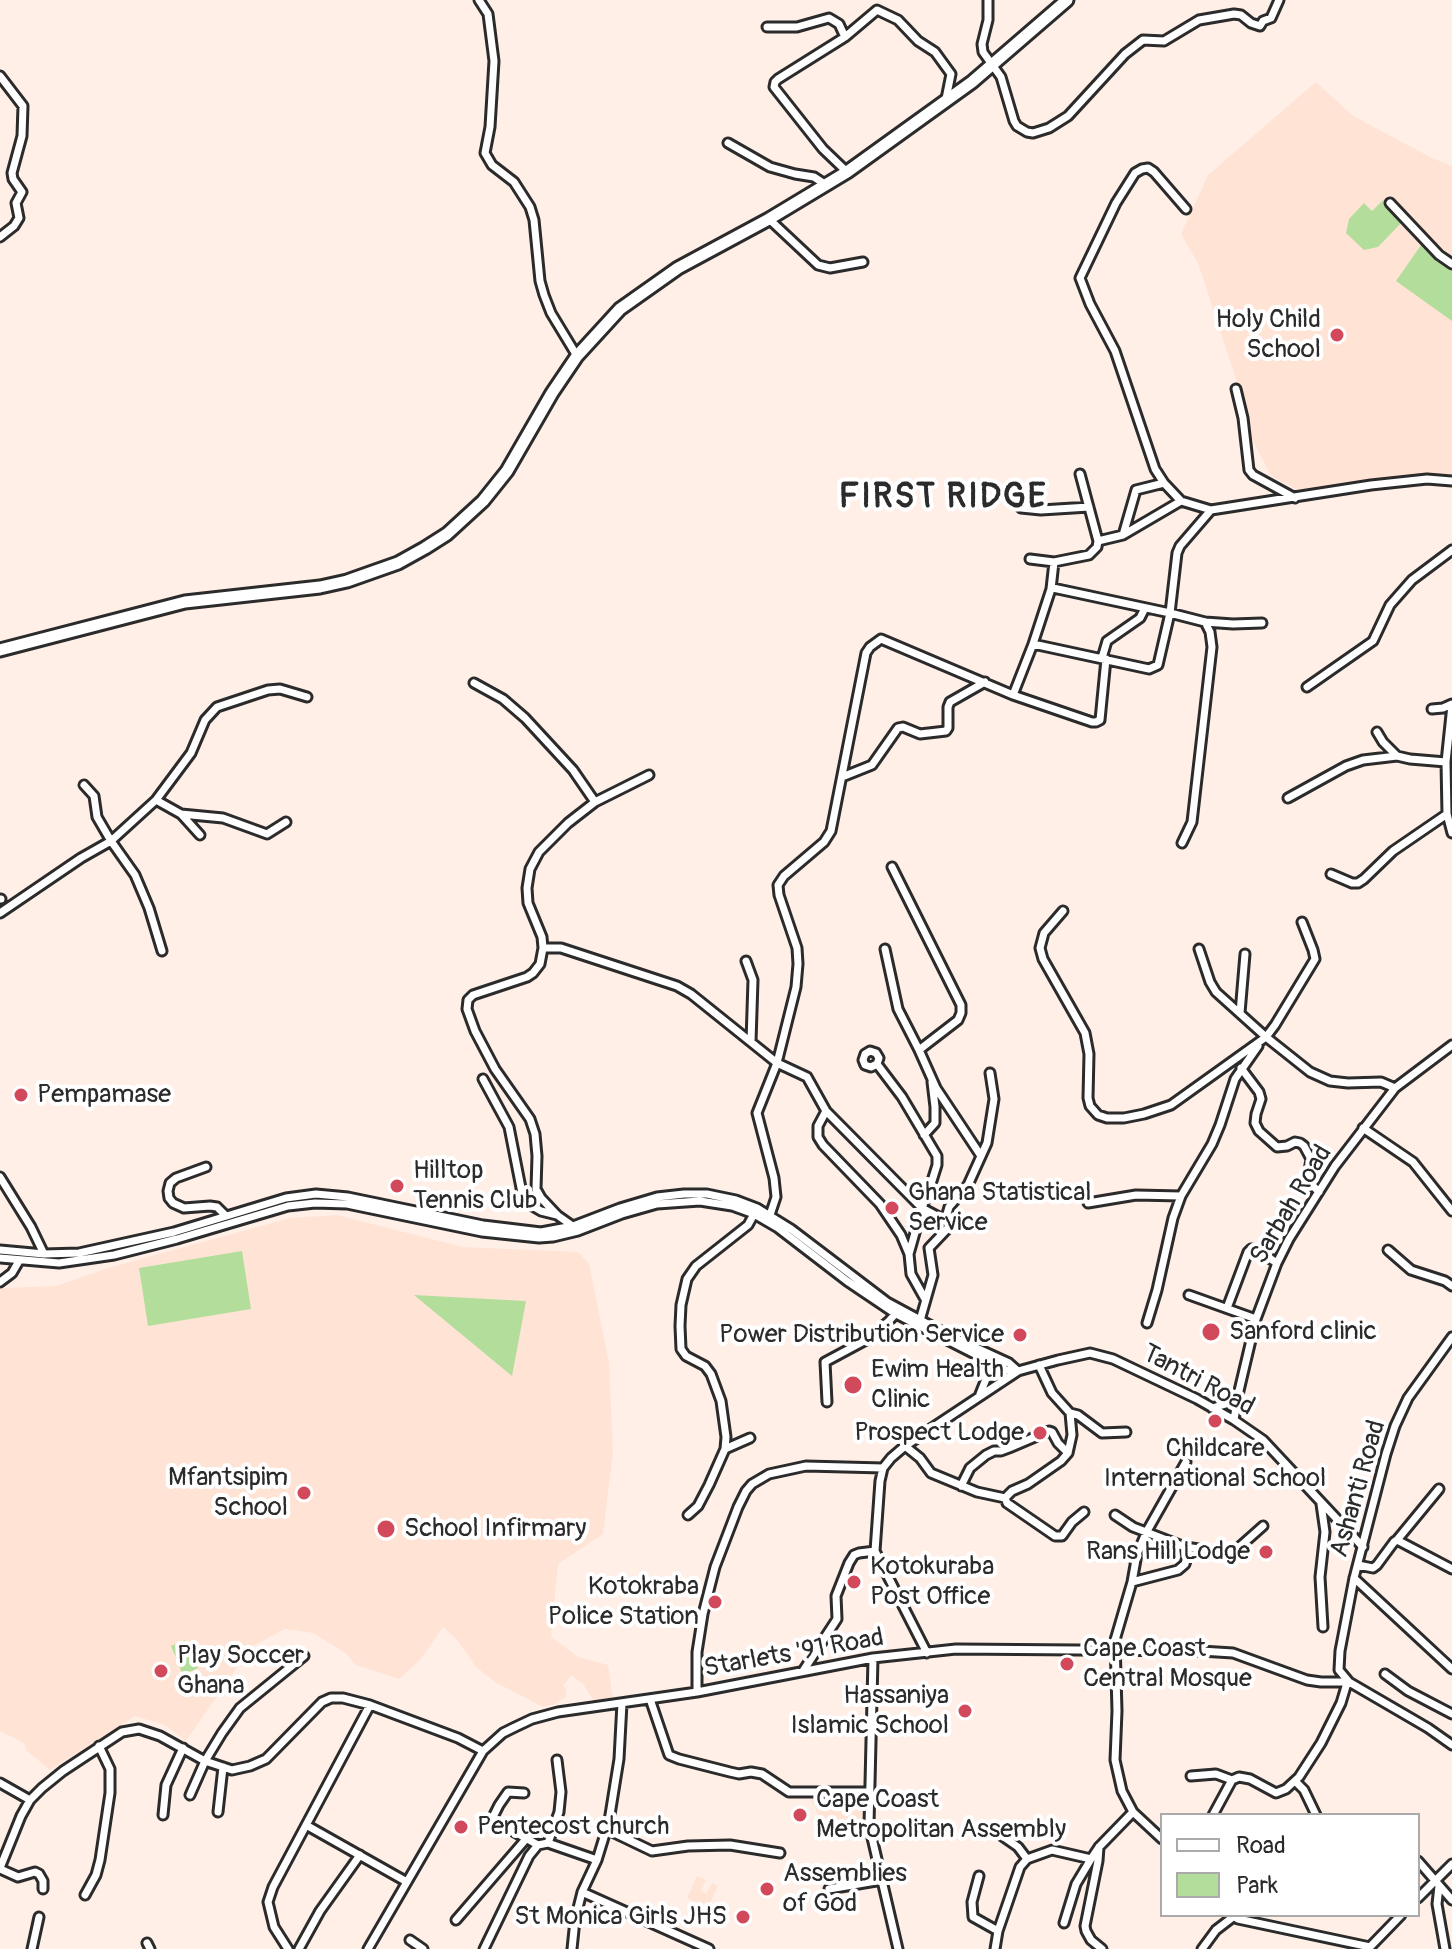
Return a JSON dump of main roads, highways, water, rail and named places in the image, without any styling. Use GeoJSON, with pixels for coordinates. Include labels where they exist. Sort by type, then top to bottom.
{"type":"FeatureCollection","features":[{"type":"Feature","properties":{"kind":"highway"},"geometry":{"type":"LineString","coordinates":[[0,650],[185,602],[320,587],[347,581],[398,563],[447,534],[483,501],[507,471],[577,356],[620,309],[678,268],[847,172],[992,65],[1067,0]]}},
{"type":"Feature","properties":{"kind":"place","name":"Holy Child School"},"geometry":{"type":"Point","coordinates":[1337,335]}},
{"type":"Feature","properties":{"kind":"place","name":"Pempamase"},"geometry":{"type":"Point","coordinates":[21,1095]}},
{"type":"Feature","properties":{"kind":"place","name":"Hilltop Tennis Club"},"geometry":{"type":"Point","coordinates":[397,1186]}},
{"type":"Feature","properties":{"kind":"place","name":"Ghana Statistical Service"},"geometry":{"type":"Point","coordinates":[892,1208]}},
{"type":"Feature","properties":{"kind":"place","name":"Sanford clinic"},"geometry":{"type":"Point","coordinates":[1211,1332]}},
{"type":"Feature","properties":{"kind":"place","name":"Power Distribution Service"},"geometry":{"type":"Point","coordinates":[1020,1335]}},
{"type":"Feature","properties":{"kind":"place","name":"Ewim Health Clinic"},"geometry":{"type":"Point","coordinates":[853,1385]}},
{"type":"Feature","properties":{"kind":"place","name":"Childcare International School"},"geometry":{"type":"Point","coordinates":[1215,1421]}},
{"type":"Feature","properties":{"kind":"place","name":"Prospect Lodge"},"geometry":{"type":"Point","coordinates":[1040,1433]}},
{"type":"Feature","properties":{"kind":"place","name":"Mfantsipim School"},"geometry":{"type":"Point","coordinates":[304,1493]}},
{"type":"Feature","properties":{"kind":"place","name":"School Infirmary"},"geometry":{"type":"Point","coordinates":[386,1529]}},
{"type":"Feature","properties":{"kind":"place","name":"Rans Hill Lodge"},"geometry":{"type":"Point","coordinates":[1266,1552]}},
{"type":"Feature","properties":{"kind":"place","name":"Kotokuraba Post Office"},"geometry":{"type":"Point","coordinates":[854,1582]}},
{"type":"Feature","properties":{"kind":"place","name":"Kotokraba Police Station"},"geometry":{"type":"Point","coordinates":[715,1602]}},
{"type":"Feature","properties":{"kind":"place","name":"Cape Coast Central Mosque"},"geometry":{"type":"Point","coordinates":[1067,1664]}},
{"type":"Feature","properties":{"kind":"place","name":"Play Soccer Ghana"},"geometry":{"type":"Point","coordinates":[161,1671]}},
{"type":"Feature","properties":{"kind":"place","name":"Hassaniya Islamic School"},"geometry":{"type":"Point","coordinates":[965,1711]}},
{"type":"Feature","properties":{"kind":"place","name":"Cape Coast Metropolitan Assembly"},"geometry":{"type":"Point","coordinates":[800,1815]}},
{"type":"Feature","properties":{"kind":"place","name":"Pentecost church"},"geometry":{"type":"Point","coordinates":[461,1827]}},
{"type":"Feature","properties":{"kind":"place","name":"Assemblies of God"},"geometry":{"type":"Point","coordinates":[767,1889]}},
{"type":"Feature","properties":{"kind":"place","name":"St Monica Girls JHS"},"geometry":{"type":"Point","coordinates":[743,1917]}},
{"type":"Feature","properties":{"kind":"district","name":"FIRST RIDGE"},"geometry":{"type":"Point","coordinates":[943,498]}}]}
